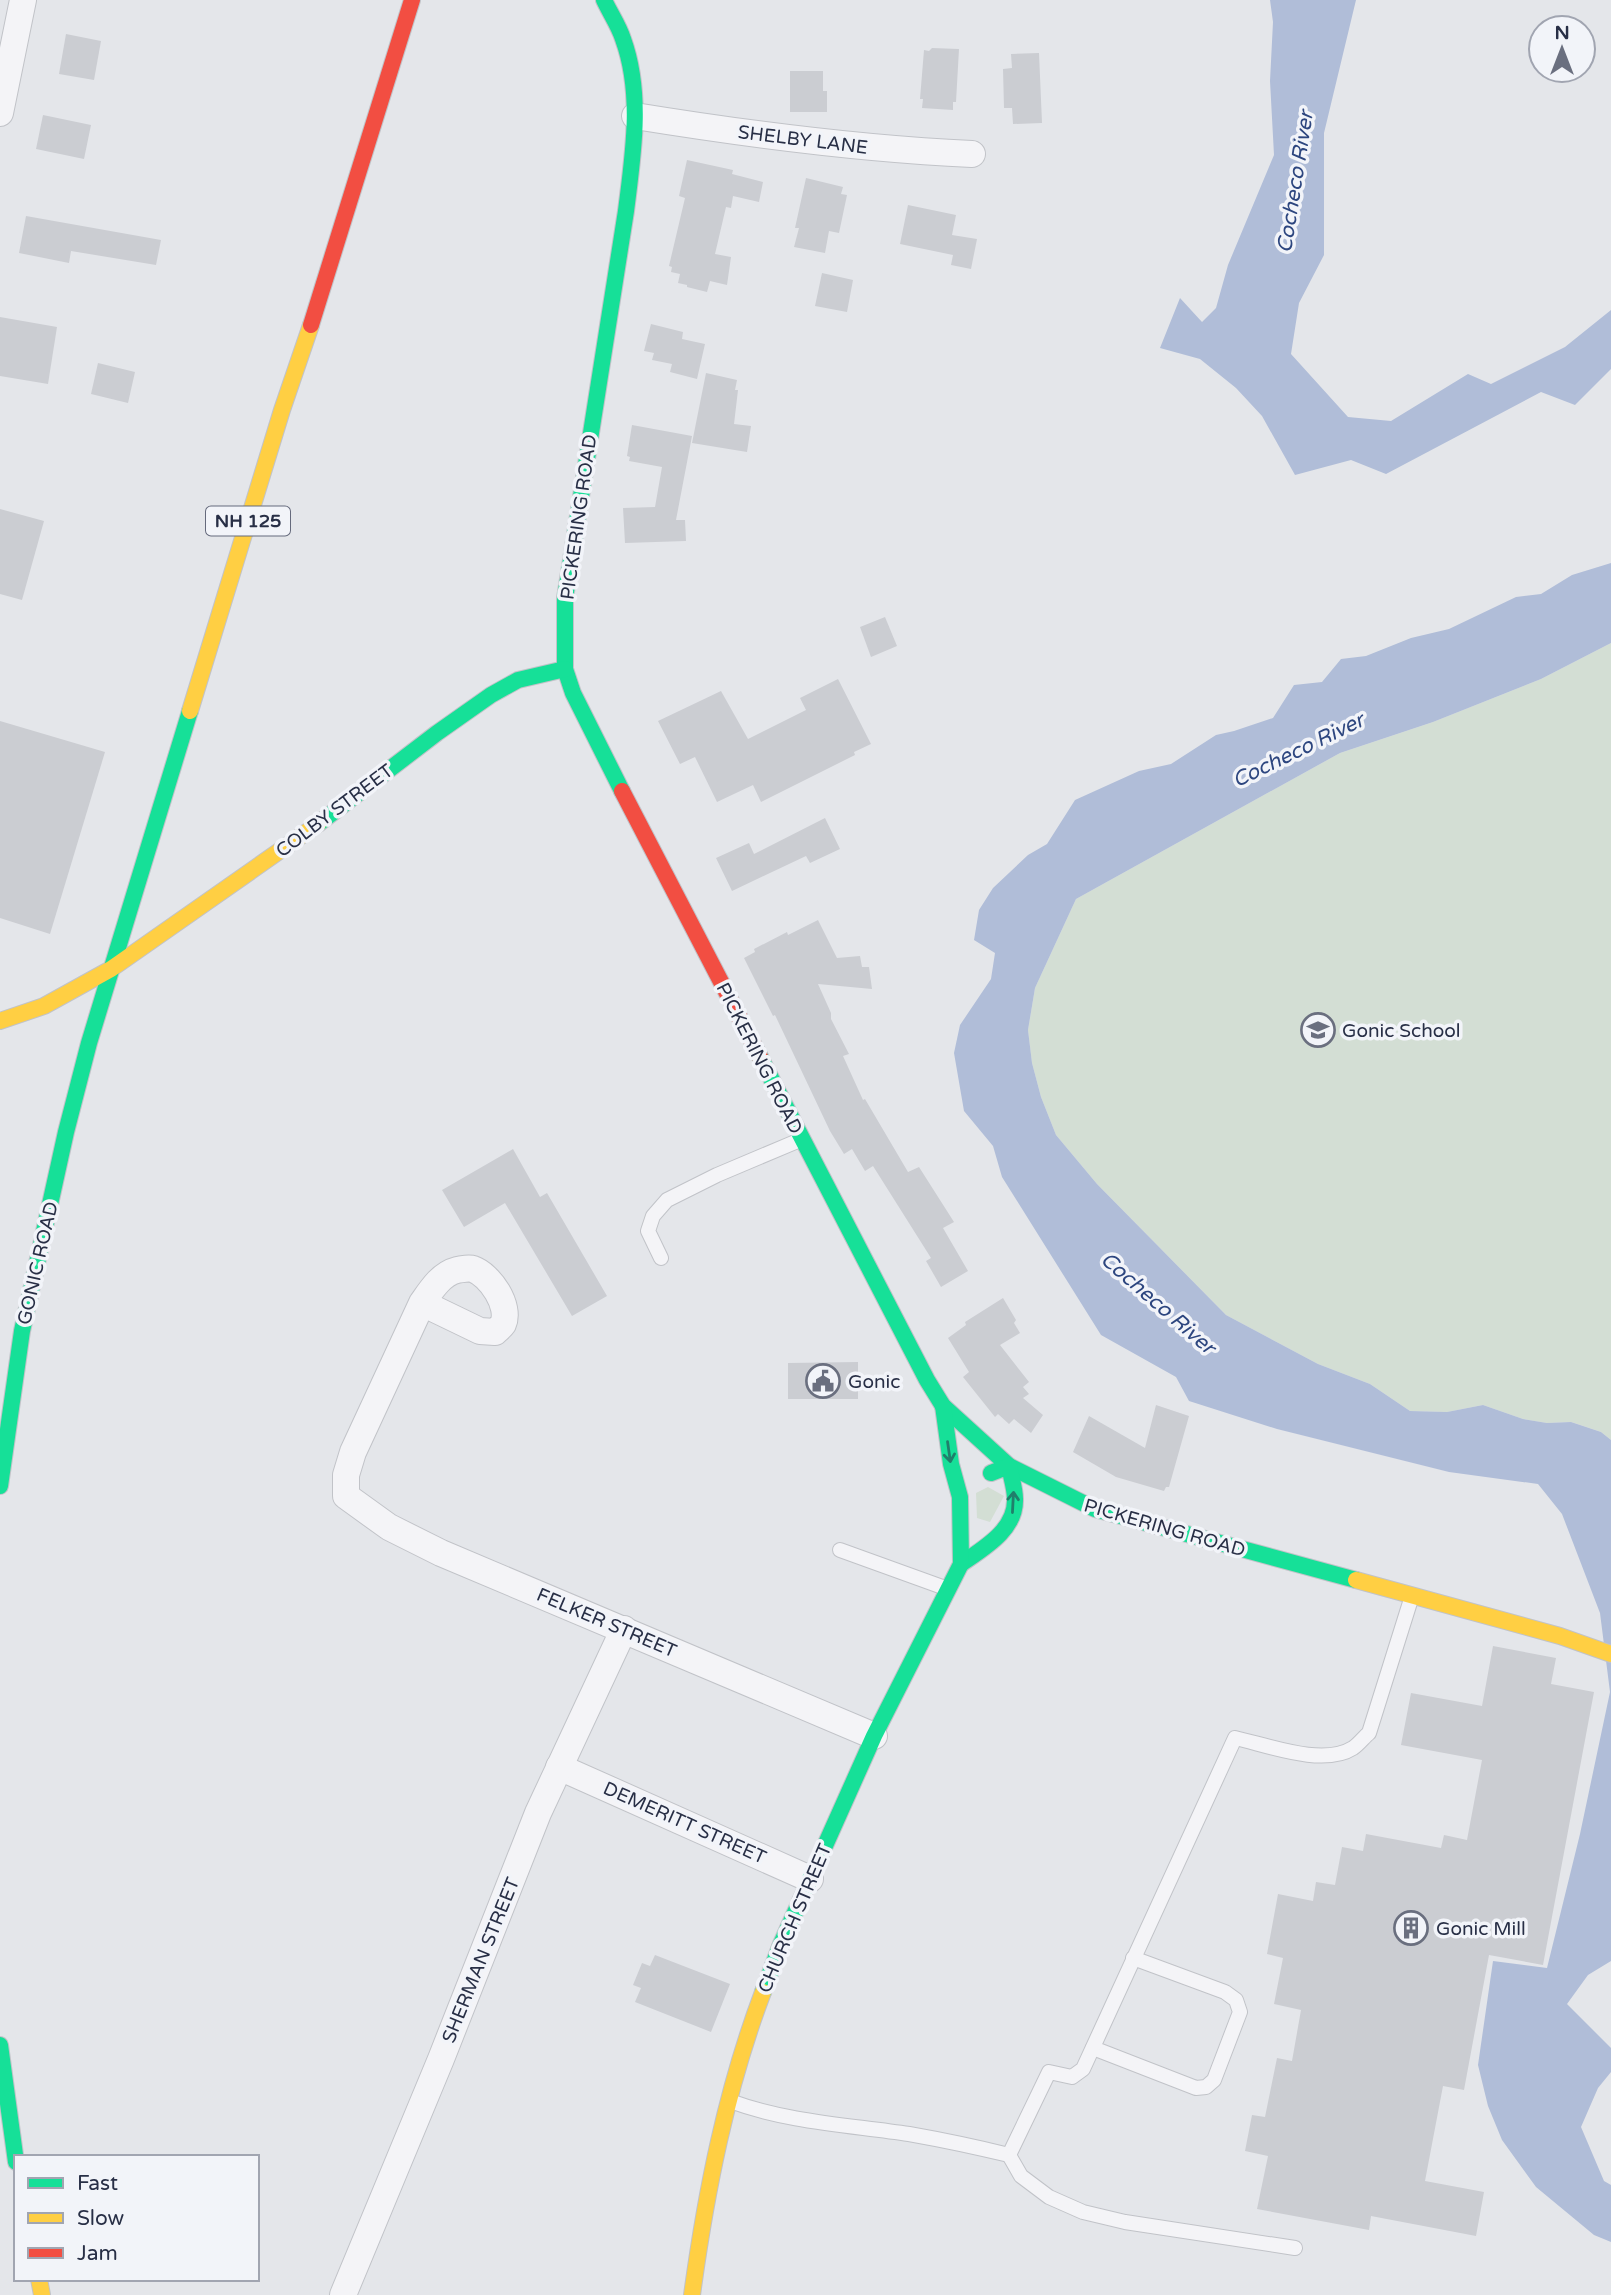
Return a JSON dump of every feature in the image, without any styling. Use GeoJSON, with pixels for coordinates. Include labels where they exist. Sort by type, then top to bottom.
{"type":"FeatureCollection","features":[{"type":"Feature","properties":{"kind":"main road","name":"NH 125"},"geometry":{"type":"LineString","coordinates":[[111,969],[282,410],[324,291],[412,0]]}},
{"type":"Feature","properties":{"kind":"main road","name":"PICKERING ROAD"},"geometry":{"type":"LineString","coordinates":[[604,0],[623,38],[631,65],[635,116],[633,154],[566,584],[565,669],[590,729],[908,1345],[943,1406],[1009,1466],[1096,1509],[1611,1654]]}},
{"type":"Feature","properties":{"kind":"main road","name":"COLBY STREET"},"geometry":{"type":"LineString","coordinates":[[0,1021],[44,1006],[111,969],[316,826],[491,695],[518,680],[565,669]]}},
{"type":"Feature","properties":{"kind":"main road","name":"GONIC ROAD"},"geometry":{"type":"LineString","coordinates":[[0,1486],[22,1331],[66,1132],[111,969]]}},
{"type":"Feature","properties":{"kind":"main road","name":"CHURCH STREET"},"geometry":{"type":"LineString","coordinates":[[692,2295],[701,2228],[729,2100],[761,1996],[874,1736],[961,1564],[960,1497],[951,1464],[943,1406]]}},
{"type":"Feature","properties":{"kind":"main road","name":"CHURCH STREET"},"geometry":{"type":"LineString","coordinates":[[961,1564],[1000,1535],[1012,1516],[1016,1503],[1009,1466]]}},
{"type":"Feature","properties":{"kind":"main road"},"geometry":{"type":"LineString","coordinates":[[960,1497],[975,1480],[1009,1466]]}},
{"type":"Feature","properties":{"kind":"main road"},"geometry":{"type":"LineString","coordinates":[[1072,1513],[1096,1509]]}},
{"type":"Feature","properties":{"kind":"main road"},"geometry":{"type":"LineString","coordinates":[[1000,1535],[1020,1526]]}},
{"type":"Feature","properties":{"kind":"main road"},"geometry":{"type":"LineString","coordinates":[[0,2045],[15,2155]]}},
{"type":"Feature","properties":{"kind":"street"},"geometry":{"type":"LineString","coordinates":[[0,113],[23,0]]}},
{"type":"Feature","properties":{"kind":"street","name":"SHELBY LANE"},"geometry":{"type":"LineString","coordinates":[[635,116],[847,144],[972,154]]}},
{"type":"Feature","properties":{"kind":"street","name":"FELKER STREET"},"geometry":{"type":"LineString","coordinates":[[422,1303],[353,1452],[346,1475],[346,1496],[389,1527],[441,1553],[874,1736]]}},
{"type":"Feature","properties":{"kind":"street","name":"SHERMAN STREET"},"geometry":{"type":"LineString","coordinates":[[344,2295],[538,1813],[624,1629]]}},
{"type":"Feature","properties":{"kind":"street","name":"DEMERITT STREET"},"geometry":{"type":"LineString","coordinates":[[559,1767],[810,1879]]}},
{"type":"Feature","properties":{"kind":"lane"},"geometry":{"type":"LineString","coordinates":[[661,1258],[648,1231],[653,1216],[667,1200],[717,1175],[802,1139]]}},
{"type":"Feature","properties":{"kind":"lane"},"geometry":{"type":"LineString","coordinates":[[840,1550],[950,1589]]}},
{"type":"Feature","properties":{"kind":"lane"},"geometry":{"type":"LineString","coordinates":[[1009,2155],[1049,2072],[1072,2077],[1083,2069],[1235,1738],[1321,1755],[1338,1754],[1353,1747],[1369,1733],[1412,1596]]}},
{"type":"Feature","properties":{"kind":"lane"},"geometry":{"type":"LineString","coordinates":[[1093,2048],[1196,2088],[1206,2087],[1214,2080],[1241,2012],[1236,2000],[1224,1992],[1133,1958]]}},
{"type":"Feature","properties":{"kind":"lane"},"geometry":{"type":"LineString","coordinates":[[729,2100],[757,2110],[805,2120],[921,2137],[1009,2155],[1021,2176],[1049,2197],[1083,2212],[1125,2222],[1295,2248]]}},
{"type":"Feature","properties":{"kind":"shaded area","name":"Gonic School"},"geometry":{"type":"Polygon","coordinates":[[[1611,643],[1611,1440],[1601,1432],[1571,1422],[1547,1423],[1523,1419],[1483,1405],[1447,1412],[1410,1411],[1370,1384],[1318,1364],[1226,1315],[1097,1184],[1056,1135],[1041,1097],[1032,1063],[1028,1030],[1035,988],[1076,899],[1340,753],[1433,722],[1541,679],[1611,643]]]}},
{"type":"Feature","properties":{"kind":"shaded area"},"geometry":{"type":"Polygon","coordinates":[[[988,1487],[1004,1496],[990,1522],[977,1518],[976,1493],[988,1487]]]}},
{"type":"Feature","properties":{"kind":"water","name":"Cocheco River"},"geometry":{"type":"Polygon","coordinates":[[[1270,0],[1356,0],[1324,133],[1324,255],[1299,303],[1291,354],[1348,417],[1391,421],[1468,374],[1491,384],[1565,347],[1611,310],[1611,369],[1575,405],[1541,392],[1386,474],[1351,460],[1295,475],[1262,416],[1236,388],[1200,359],[1160,348],[1180,298],[1202,322],[1216,308],[1228,265],[1274,155],[1270,81],[1273,22],[1270,0]]]}},
{"type":"Feature","properties":{"kind":"water","name":"Cocheco River"},"geometry":{"type":"Polygon","coordinates":[[[1611,563],[1611,643],[1541,679],[1433,722],[1340,753],[1076,899],[1035,988],[1028,1030],[1032,1063],[1041,1097],[1056,1135],[1097,1184],[1226,1315],[1318,1364],[1370,1384],[1410,1411],[1447,1412],[1483,1405],[1523,1419],[1547,1423],[1571,1422],[1601,1432],[1611,1440],[1611,1961],[1588,1975],[1567,2004],[1611,2048],[1611,2072],[1598,2088],[1581,2127],[1604,2181],[1611,2185],[1611,2242],[1594,2235],[1536,2187],[1502,2140],[1488,2106],[1478,2065],[1493,1961],[1547,1968],[1580,1834],[1610,1692],[1600,1613],[1562,1514],[1538,1484],[1449,1472],[1277,1429],[1189,1401],[1176,1377],[1101,1335],[1002,1177],[993,1146],[964,1111],[954,1053],[960,1025],[991,979],[995,953],[974,940],[979,910],[993,888],[1028,855],[1047,844],[1075,800],[1139,771],[1171,764],[1216,735],[1273,718],[1294,685],[1322,682],[1341,659],[1366,656],[1411,638],[1449,629],[1516,597],[1541,594],[1572,575],[1611,563]]]}},
{"type":"Feature","properties":{"kind":"building"},"geometry":{"type":"Polygon","coordinates":[[[66,34],[101,41],[94,80],[59,74],[66,34]]]}},
{"type":"Feature","properties":{"kind":"building"},"geometry":{"type":"Polygon","coordinates":[[[932,48],[959,49],[956,102],[953,102],[953,110],[922,108],[923,99],[920,99],[924,50],[929,51],[932,48]]]}},
{"type":"Feature","properties":{"kind":"building"},"geometry":{"type":"Polygon","coordinates":[[[1039,53],[1042,123],[1013,124],[1012,108],[1004,108],[1003,69],[1012,68],[1011,54],[1039,53]]]}},
{"type":"Feature","properties":{"kind":"building"},"geometry":{"type":"Polygon","coordinates":[[[790,71],[823,71],[827,112],[790,112],[790,71]]]}},
{"type":"Feature","properties":{"kind":"building"},"geometry":{"type":"Polygon","coordinates":[[[43,115],[91,125],[84,159],[36,149],[43,115]]]}},
{"type":"Feature","properties":{"kind":"building"},"geometry":{"type":"Polygon","coordinates":[[[687,160],[733,170],[732,174],[763,182],[759,202],[733,196],[731,208],[726,207],[715,254],[731,257],[727,285],[710,281],[707,292],[678,283],[680,274],[671,272],[672,267],[669,266],[685,198],[679,196],[687,160]]]}},
{"type":"Feature","properties":{"kind":"building"},"geometry":{"type":"Polygon","coordinates":[[[806,178],[843,187],[841,194],[847,195],[839,233],[829,231],[825,253],[794,247],[799,228],[795,228],[806,178]]]}},
{"type":"Feature","properties":{"kind":"building"},"geometry":{"type":"Polygon","coordinates":[[[908,205],[956,215],[952,235],[977,239],[971,269],[951,265],[953,255],[900,244],[908,205]]]}},
{"type":"Feature","properties":{"kind":"building"},"geometry":{"type":"Polygon","coordinates":[[[26,216],[161,240],[156,265],[71,251],[69,263],[19,253],[26,216]]]}},
{"type":"Feature","properties":{"kind":"building"},"geometry":{"type":"Polygon","coordinates":[[[822,273],[853,280],[847,312],[815,306],[822,273]]]}},
{"type":"Feature","properties":{"kind":"building"},"geometry":{"type":"Polygon","coordinates":[[[0,317],[57,327],[48,384],[0,376],[0,317]]]}},
{"type":"Feature","properties":{"kind":"building"},"geometry":{"type":"Polygon","coordinates":[[[651,324],[683,332],[682,339],[705,344],[697,379],[670,372],[672,364],[652,360],[654,353],[644,351],[651,324]]]}},
{"type":"Feature","properties":{"kind":"building"},"geometry":{"type":"Polygon","coordinates":[[[98,363],[135,372],[128,403],[91,394],[98,363]]]}},
{"type":"Feature","properties":{"kind":"building"},"geometry":{"type":"Polygon","coordinates":[[[706,373],[737,380],[734,424],[751,426],[747,452],[692,443],[706,373]]]}},
{"type":"Feature","properties":{"kind":"building"},"geometry":{"type":"Polygon","coordinates":[[[632,425],[692,436],[676,520],[685,520],[686,541],[625,543],[623,508],[655,507],[662,467],[629,461],[630,457],[627,456],[632,425]]]}},
{"type":"Feature","properties":{"kind":"building"},"geometry":{"type":"Polygon","coordinates":[[[0,509],[44,521],[22,600],[0,594],[0,509]]]}},
{"type":"Feature","properties":{"kind":"building"},"geometry":{"type":"Polygon","coordinates":[[[885,617],[897,646],[871,657],[860,627],[885,617]]]}},
{"type":"Feature","properties":{"kind":"building"},"geometry":{"type":"Polygon","coordinates":[[[838,679],[871,744],[854,752],[855,755],[761,802],[753,785],[717,802],[695,757],[680,764],[658,721],[721,691],[748,739],[806,710],[800,698],[838,679]]]}},
{"type":"Feature","properties":{"kind":"building"},"geometry":{"type":"Polygon","coordinates":[[[0,721],[105,752],[50,934],[0,918],[0,721]]]}},
{"type":"Feature","properties":{"kind":"building"},"geometry":{"type":"Polygon","coordinates":[[[825,818],[840,849],[810,863],[806,856],[732,891],[716,858],[749,843],[754,854],[825,818]]]}},
{"type":"Feature","properties":{"kind":"building"},"geometry":{"type":"Polygon","coordinates":[[[818,920],[837,958],[860,956],[862,967],[869,967],[872,989],[818,984],[831,1019],[849,1054],[843,1056],[863,1100],[865,1099],[908,1172],[919,1167],[954,1222],[943,1228],[968,1271],[941,1287],[926,1261],[931,1258],[873,1166],[865,1171],[852,1149],[844,1154],[830,1131],[775,1015],[773,1016],[744,958],[755,952],[754,949],[787,932],[788,935],[818,920]]]}},
{"type":"Feature","properties":{"kind":"building"},"geometry":{"type":"Polygon","coordinates":[[[513,1149],[540,1197],[547,1193],[607,1296],[572,1316],[505,1203],[464,1227],[442,1190],[513,1149]]]}},
{"type":"Feature","properties":{"kind":"building"},"geometry":{"type":"Polygon","coordinates":[[[1003,1298],[1020,1333],[1000,1345],[1029,1382],[1023,1387],[1029,1394],[1023,1398],[1043,1415],[1031,1433],[1014,1419],[1009,1424],[998,1414],[995,1417],[963,1377],[969,1372],[948,1338],[966,1325],[965,1322],[1003,1298]]]}},
{"type":"Feature","properties":{"kind":"building","name":"Gonic"},"geometry":{"type":"Polygon","coordinates":[[[858,1362],[858,1399],[788,1399],[788,1363],[858,1362]]]}},
{"type":"Feature","properties":{"kind":"building"},"geometry":{"type":"Polygon","coordinates":[[[1156,1405],[1189,1416],[1169,1487],[1164,1491],[1116,1477],[1073,1452],[1089,1416],[1145,1448],[1156,1405]]]}},
{"type":"Feature","properties":{"kind":"building","name":"Gonic Mill"},"geometry":{"type":"Polygon","coordinates":[[[1493,1646],[1556,1658],[1551,1684],[1594,1692],[1543,1965],[1489,1955],[1464,2090],[1443,2086],[1425,2181],[1484,2192],[1476,2236],[1371,2216],[1369,2230],[1257,2209],[1268,2156],[1245,2151],[1252,2115],[1265,2117],[1277,2058],[1292,2061],[1301,2010],[1274,2004],[1283,1958],[1267,1954],[1278,1894],[1313,1901],[1316,1882],[1335,1885],[1342,1847],[1363,1851],[1366,1834],[1441,1848],[1444,1835],[1467,1840],[1482,1760],[1401,1745],[1411,1693],[1482,1706],[1493,1646]]]}},
{"type":"Feature","properties":{"kind":"building"},"geometry":{"type":"Polygon","coordinates":[[[655,1955],[730,1984],[711,2032],[635,2002],[641,1988],[633,1985],[642,1963],[650,1966],[655,1955]]]}},
{"type":"Feature","properties":{"kind":"traffic: fast"},"geometry":{"type":"LineString","coordinates":[[604,0],[621,34],[629,60],[635,125],[626,211],[565,598],[565,669],[573,693],[622,791]]}},
{"type":"Feature","properties":{"kind":"traffic: fast"},"geometry":{"type":"LineString","coordinates":[[318,824],[491,695],[518,680],[565,669]]}},
{"type":"Feature","properties":{"kind":"traffic: fast"},"geometry":{"type":"LineString","coordinates":[[0,1486],[22,1331],[66,1132],[89,1043],[190,711]]}},
{"type":"Feature","properties":{"kind":"traffic: fast"},"geometry":{"type":"LineString","coordinates":[[760,1057],[927,1380],[943,1406],[1009,1466],[1095,1509],[1356,1580]]}},
{"type":"Feature","properties":{"kind":"traffic: fast"},"geometry":{"type":"LineString","coordinates":[[763,1992],[781,1944],[874,1736],[961,1564],[960,1497],[951,1464],[943,1406]]}},
{"type":"Feature","properties":{"kind":"traffic: fast"},"geometry":{"type":"LineString","coordinates":[[961,1564],[997,1537],[1014,1510],[1015,1495],[1009,1466],[991,1473]]}},
{"type":"Feature","properties":{"kind":"traffic: fast"},"geometry":{"type":"LineString","coordinates":[[0,2045],[15,2155]]}},
{"type":"Feature","properties":{"kind":"traffic: slow"},"geometry":{"type":"LineString","coordinates":[[190,711],[282,410],[311,325]]}},
{"type":"Feature","properties":{"kind":"traffic: slow"},"geometry":{"type":"LineString","coordinates":[[0,1021],[44,1006],[111,969],[318,824]]}},
{"type":"Feature","properties":{"kind":"traffic: slow"},"geometry":{"type":"LineString","coordinates":[[1356,1580],[1560,1636],[1611,1654]]}},
{"type":"Feature","properties":{"kind":"traffic: slow"},"geometry":{"type":"LineString","coordinates":[[692,2295],[719,2142],[738,2066],[763,1992]]}},
{"type":"Feature","properties":{"kind":"traffic: slow"},"geometry":{"type":"LineString","coordinates":[[39,2281],[42,2295]]}},
{"type":"Feature","properties":{"kind":"traffic: jam"},"geometry":{"type":"LineString","coordinates":[[311,325],[412,0]]}},
{"type":"Feature","properties":{"kind":"traffic: jam"},"geometry":{"type":"LineString","coordinates":[[622,791],[760,1057]]}},
{"type":"Feature","properties":{"kind":"place","name":"Gonic School"},"geometry":{"type":"Point","coordinates":[1318,1030]}},
{"type":"Feature","properties":{"kind":"place","name":"Gonic"},"geometry":{"type":"Point","coordinates":[823,1381]}},
{"type":"Feature","properties":{"kind":"place","name":"Gonic Mill"},"geometry":{"type":"Point","coordinates":[1411,1928]}}]}
